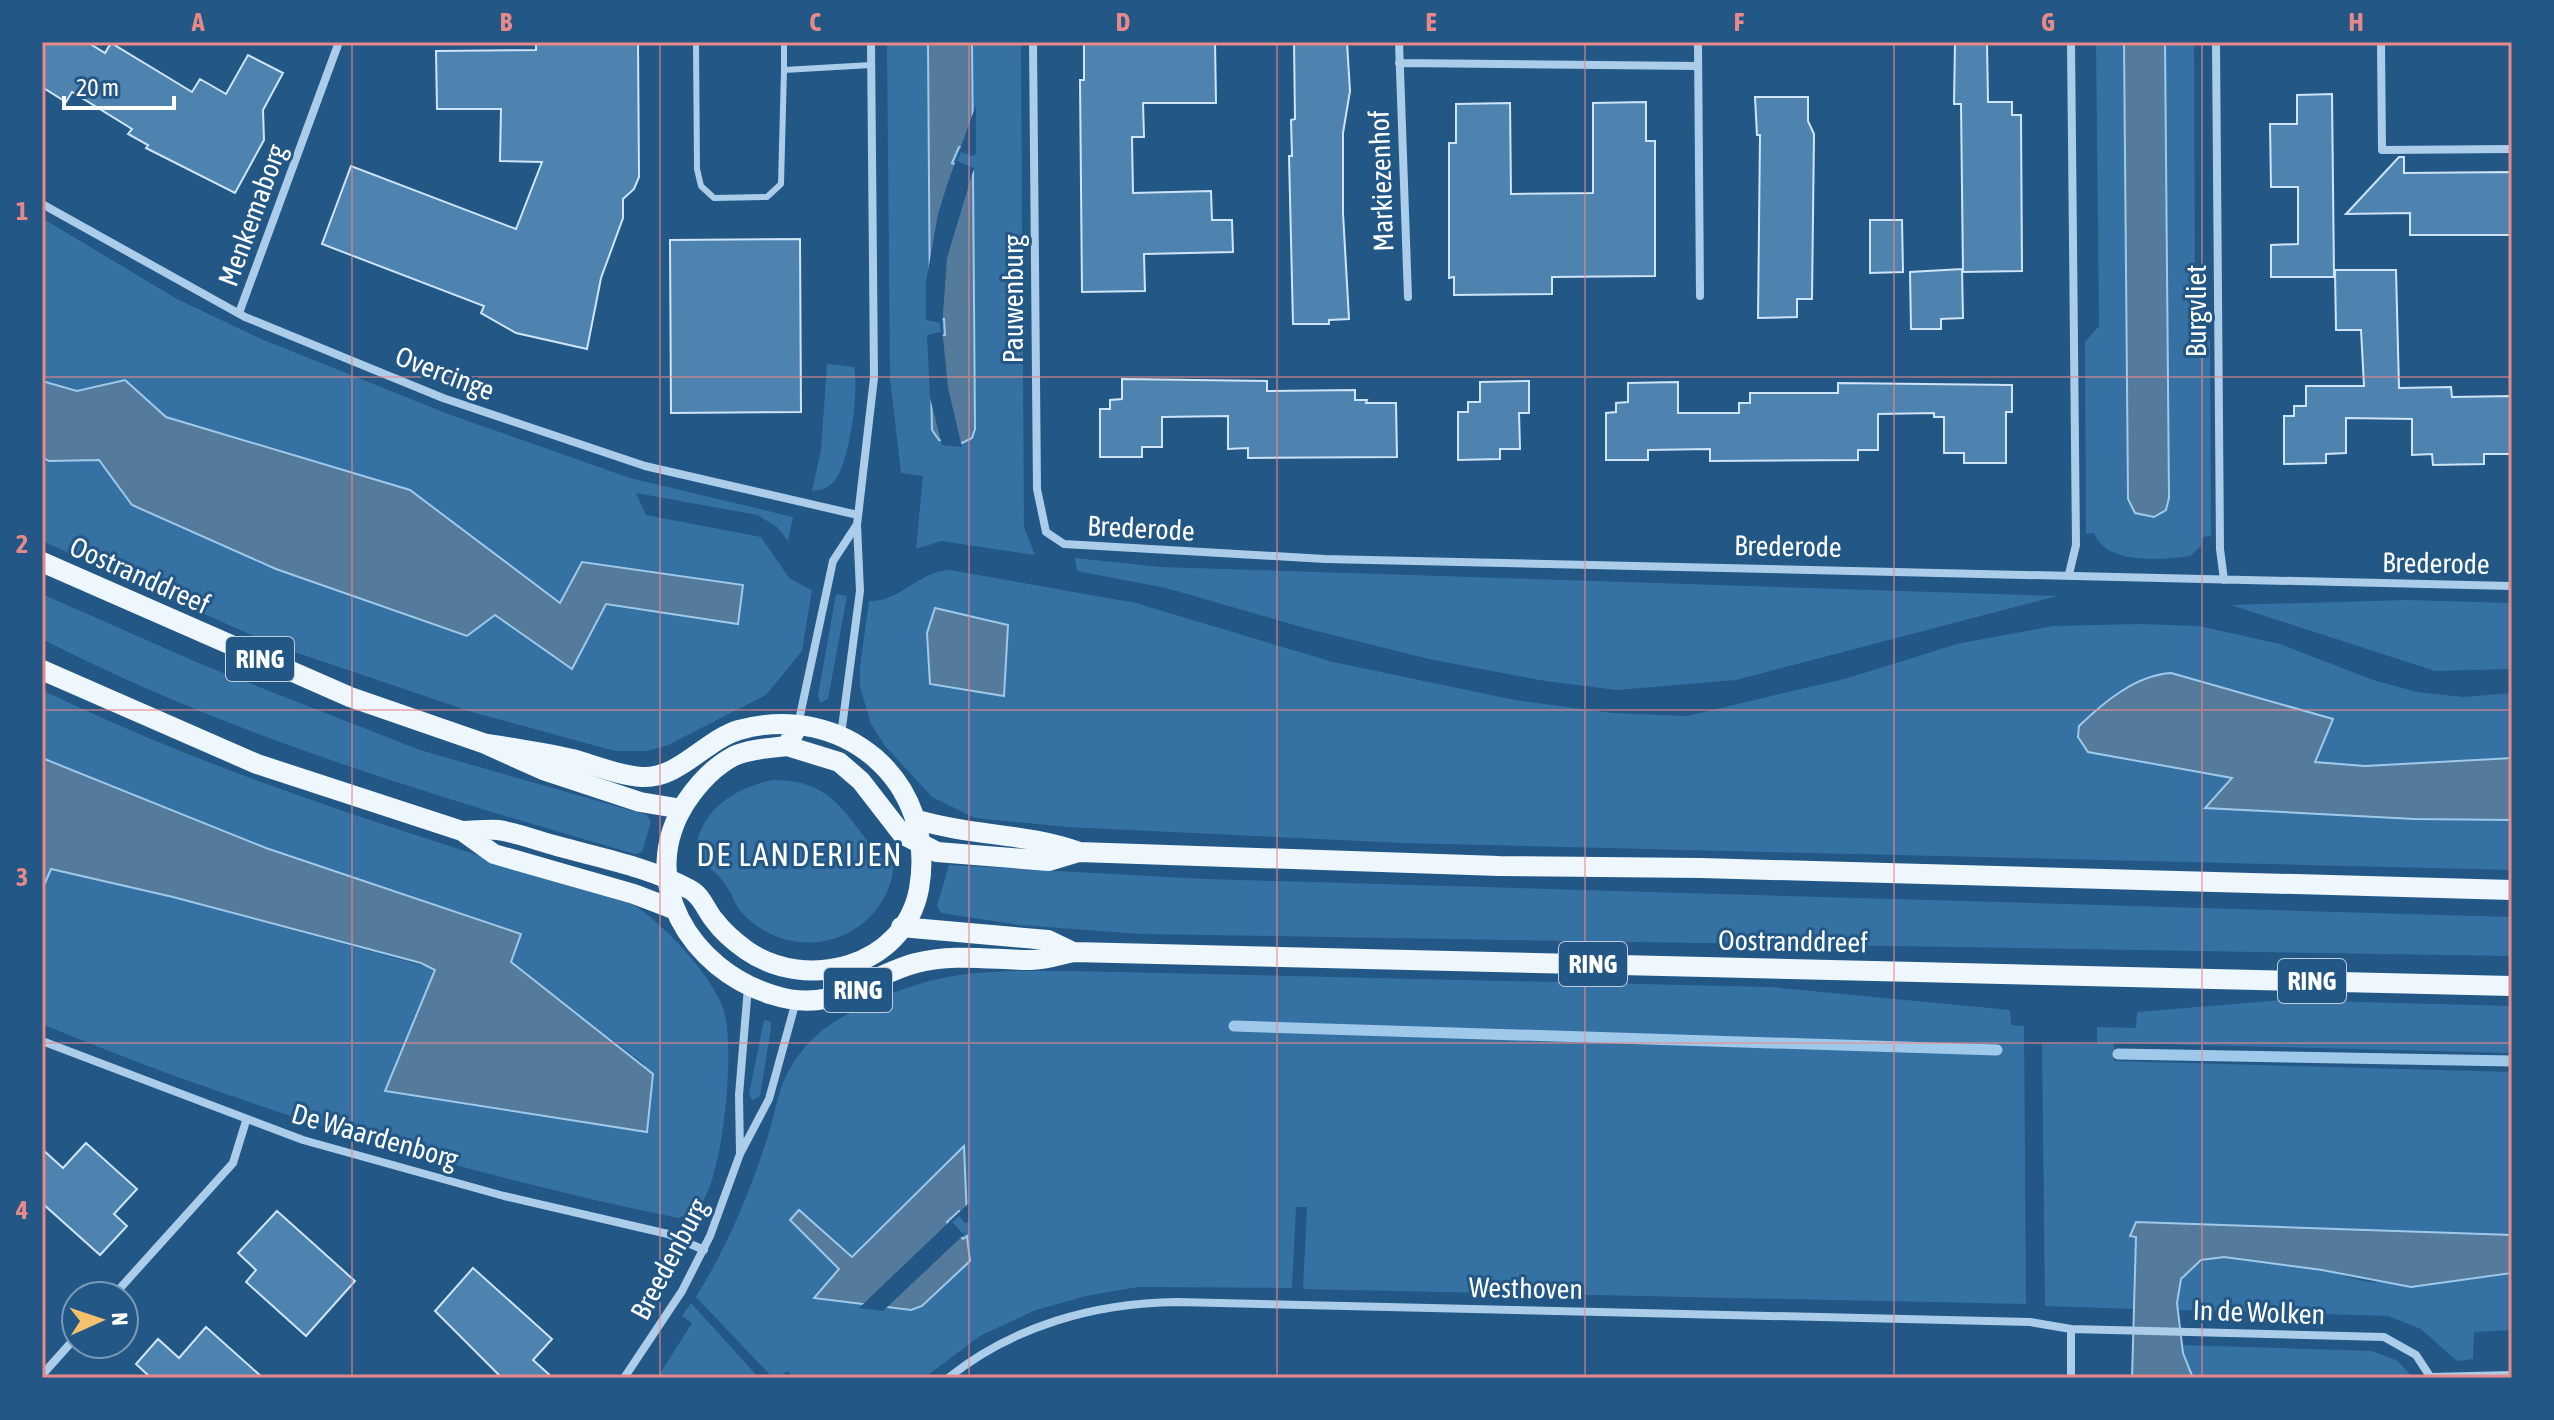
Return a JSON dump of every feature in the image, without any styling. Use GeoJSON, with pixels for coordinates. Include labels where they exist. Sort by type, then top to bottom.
{"type":"FeatureCollection","features":[{"type":"Feature","properties":{"kind":"main road","name":"Oostranddreef"},"geometry":{"type":"LineString","coordinates":[[42,562],[350,697],[483,743],[543,770],[640,802],[682,809]]}},
{"type":"Feature","properties":{"kind":"main road","name":"RING"},"geometry":{"type":"LineString","coordinates":[[42,670],[257,764],[462,831],[494,854],[634,894],[673,909]]}},
{"type":"Feature","properties":{"kind":"main road","name":"RING"},"geometry":{"type":"LineString","coordinates":[[462,831],[498,830],[637,868],[691,889],[713,920],[748,952],[770,964],[806,971],[837,969],[862,962],[884,949],[901,927],[918,892],[922,846],[918,820],[911,802],[897,782],[862,748],[841,735],[798,725]]}},
{"type":"Feature","properties":{"kind":"main road"},"geometry":{"type":"LineString","coordinates":[[787,746],[798,725]]}},
{"type":"Feature","properties":{"kind":"main road","name":"Oostranddreef"},"geometry":{"type":"LineString","coordinates":[[483,743],[544,752],[642,777],[663,775],[720,737],[738,731],[798,725]]}},
{"type":"Feature","properties":{"kind":"main road","name":"RING"},"geometry":{"type":"LineString","coordinates":[[806,971],[796,1001],[748,986],[713,963],[682,929],[673,909],[666,881],[670,832],[693,791],[727,760],[757,749],[787,746],[839,762],[861,781],[902,834],[937,852],[1049,861],[1079,852]]}},
{"type":"Feature","properties":{"kind":"main road","name":"RING"},"geometry":{"type":"LineString","coordinates":[[918,820],[950,829],[1047,841],[1079,852],[1499,866],[1701,868],[2512,890]]}},
{"type":"Feature","properties":{"kind":"main road","name":"Oostranddreef"},"geometry":{"type":"LineString","coordinates":[[901,927],[1048,940],[1073,952]]}},
{"type":"Feature","properties":{"kind":"main road","name":"Oostranddreef"},"geometry":{"type":"LineString","coordinates":[[796,1001],[849,994],[915,963],[933,959],[1036,960],[1073,952],[2512,986]]}},
{"type":"Feature","properties":{"kind":"street","name":"Menkemaborg"},"geometry":{"type":"LineString","coordinates":[[239,313],[339,42]]}},
{"type":"Feature","properties":{"kind":"street"},"geometry":{"type":"LineString","coordinates":[[841,735],[861,581],[857,520],[874,378],[871,42]]}},
{"type":"Feature","properties":{"kind":"street","name":"Pauwenburg"},"geometry":{"type":"LineString","coordinates":[[1033,42],[1037,489],[1046,532],[1064,544]]}},
{"type":"Feature","properties":{"kind":"street","name":"Markiezenhof"},"geometry":{"type":"LineString","coordinates":[[1399,42],[1408,297]]}},
{"type":"Feature","properties":{"kind":"street"},"geometry":{"type":"LineString","coordinates":[[1698,42],[1700,296]]}},
{"type":"Feature","properties":{"kind":"street"},"geometry":{"type":"LineString","coordinates":[[2069,574],[2076,545],[2071,42]]}},
{"type":"Feature","properties":{"kind":"street","name":"Burgvliet"},"geometry":{"type":"LineString","coordinates":[[2216,42],[2220,549],[2224,580]]}},
{"type":"Feature","properties":{"kind":"street"},"geometry":{"type":"LineString","coordinates":[[2381,42],[2382,150],[2512,149]]}},
{"type":"Feature","properties":{"kind":"street"},"geometry":{"type":"LineString","coordinates":[[1399,63],[1697,66]]}},
{"type":"Feature","properties":{"kind":"street","name":"Overcinge"},"geometry":{"type":"LineString","coordinates":[[42,204],[239,313],[443,398],[645,466],[857,520]]}},
{"type":"Feature","properties":{"kind":"street"},"geometry":{"type":"LineString","coordinates":[[798,725],[833,561],[857,520]]}},
{"type":"Feature","properties":{"kind":"street","name":"Brederode"},"geometry":{"type":"LineString","coordinates":[[1064,544],[1325,559],[2512,586]]}},
{"type":"Feature","properties":{"kind":"street","name":"Breedenburg"},"geometry":{"type":"LineString","coordinates":[[740,1154],[739,1095],[748,986]]}},
{"type":"Feature","properties":{"kind":"street","name":"Breedenburg"},"geometry":{"type":"LineString","coordinates":[[624,1378],[682,1291],[704,1250],[740,1154],[769,1099],[796,1001]]}},
{"type":"Feature","properties":{"kind":"street","name":"De Waardenborg"},"geometry":{"type":"LineString","coordinates":[[42,1041],[246,1121],[504,1196],[668,1234],[704,1250]]}},
{"type":"Feature","properties":{"kind":"street"},"geometry":{"type":"LineString","coordinates":[[127,1280],[233,1163],[246,1121]]}},
{"type":"Feature","properties":{"kind":"street","name":"Westhoven"},"geometry":{"type":"LineString","coordinates":[[948,1378],[987,1351],[1041,1326],[1110,1307],[1149,1302],[2030,1322],[2071,1329]]}},
{"type":"Feature","properties":{"kind":"street"},"geometry":{"type":"LineString","coordinates":[[2071,1329],[2071,1378]]}},
{"type":"Feature","properties":{"kind":"street","name":"In de Wolken"},"geometry":{"type":"LineString","coordinates":[[2071,1329],[2384,1337],[2416,1355],[2431,1377],[2512,1375]]}},
{"type":"Feature","properties":{"kind":"street"},"geometry":{"type":"LineString","coordinates":[[42,1375],[60,1355]]}},
{"type":"Feature","properties":{"kind":"lane"},"geometry":{"type":"LineString","coordinates":[[696,42],[697,169],[701,186],[714,198],[767,197],[781,184],[784,42]]}},
{"type":"Feature","properties":{"kind":"lane"},"geometry":{"type":"LineString","coordinates":[[784,70],[871,65]]}},
{"type":"Feature","properties":{"kind":"shaded area"},"geometry":{"type":"Polygon","coordinates":[[[887,42],[928,42],[930,318],[944,319],[945,336],[931,336],[974,433],[973,172],[952,163],[959,146],[973,152],[972,42],[1021,42],[1024,527],[1035,555],[941,541],[916,549],[923,476],[901,473],[890,378],[887,42]]]}},
{"type":"Feature","properties":{"kind":"shaded area"},"geometry":{"type":"Polygon","coordinates":[[[928,42],[972,42],[973,152],[959,147],[952,163],[973,172],[975,429],[972,438],[962,443],[939,440],[932,430],[930,336],[945,335],[944,319],[930,319],[928,42]]]}},
{"type":"Feature","properties":{"kind":"shaded area"},"geometry":{"type":"Polygon","coordinates":[[[2096,42],[2124,42],[2128,499],[2135,513],[2154,517],[2166,510],[2169,498],[2165,42],[2194,42],[2195,325],[2210,340],[2211,536],[2203,537],[2201,546],[2190,556],[2136,558],[2110,551],[2094,533],[2086,534],[2085,342],[2099,326],[2096,42]]]}},
{"type":"Feature","properties":{"kind":"shaded area"},"geometry":{"type":"Polygon","coordinates":[[[2124,42],[2165,42],[2169,498],[2166,510],[2154,517],[2135,513],[2128,499],[2124,42]]]}},
{"type":"Feature","properties":{"kind":"shaded area"},"geometry":{"type":"Polygon","coordinates":[[[42,218],[177,299],[259,338],[448,414],[630,478],[793,517],[788,541],[776,526],[757,515],[636,493],[646,515],[761,537],[790,579],[812,590],[802,651],[766,695],[668,745],[647,751],[615,751],[472,712],[271,644],[42,541],[42,457],[49,461],[99,460],[132,505],[276,569],[466,636],[495,615],[572,668],[606,604],[738,624],[743,585],[561,603],[410,490],[166,417],[125,380],[77,391],[42,381],[42,218]]]}},
{"type":"Feature","properties":{"kind":"shaded area"},"geometry":{"type":"Polygon","coordinates":[[[827,364],[854,367],[854,408],[849,442],[840,471],[830,485],[812,491],[821,450],[827,364]]]}},
{"type":"Feature","properties":{"kind":"shaded area"},"geometry":{"type":"Polygon","coordinates":[[[125,380],[166,417],[410,490],[560,603],[582,562],[743,585],[738,624],[606,604],[572,669],[495,615],[467,636],[276,569],[132,505],[99,460],[49,461],[42,457],[42,381],[77,391],[125,380]]]}},
{"type":"Feature","properties":{"kind":"shaded area"},"geometry":{"type":"Polygon","coordinates":[[[1075,558],[1160,567],[2057,596],[1736,680],[1617,690],[1545,681],[1429,659],[1166,588],[1077,571],[1075,558]]]}},
{"type":"Feature","properties":{"kind":"shaded area"},"geometry":{"type":"Polygon","coordinates":[[[950,570],[1136,603],[1333,662],[1515,700],[1613,713],[1687,716],[1848,678],[1957,644],[2053,626],[2199,626],[2280,644],[2373,680],[2417,692],[2463,697],[2512,693],[2512,758],[2365,766],[2314,762],[2333,719],[2114,696],[2079,727],[2233,778],[2205,807],[2414,819],[2512,820],[2512,870],[1403,843],[1067,827],[975,818],[932,797],[885,746],[871,724],[860,687],[869,601],[891,597],[928,575],[950,570]]]}},
{"type":"Feature","properties":{"kind":"shaded area"},"geometry":{"type":"Polygon","coordinates":[[[42,594],[203,665],[420,750],[647,815],[651,822],[642,852],[635,854],[408,786],[185,705],[42,639],[42,594]]]}},
{"type":"Feature","properties":{"kind":"shaded area"},"geometry":{"type":"Polygon","coordinates":[[[836,594],[847,596],[828,699],[820,703],[818,695],[836,594]]]}},
{"type":"Feature","properties":{"kind":"shaded area"},"geometry":{"type":"Polygon","coordinates":[[[2406,600],[2512,603],[2512,669],[2435,671],[2231,605],[2406,600]]]}},
{"type":"Feature","properties":{"kind":"shaded area"},"geometry":{"type":"Polygon","coordinates":[[[935,608],[1008,625],[1004,696],[930,684],[927,633],[935,608]]]}},
{"type":"Feature","properties":{"kind":"shaded area"},"geometry":{"type":"Polygon","coordinates":[[[2171,673],[2333,719],[2315,762],[2365,766],[2512,758],[2512,820],[2414,819],[2205,808],[2232,778],[2088,752],[2078,737],[2079,726],[2133,684],[2171,673]]]}},
{"type":"Feature","properties":{"kind":"shaded area"},"geometry":{"type":"Polygon","coordinates":[[[42,690],[114,723],[259,781],[631,903],[644,912],[671,936],[708,980],[723,1008],[727,1026],[728,1079],[721,1140],[716,1167],[700,1206],[678,1218],[435,1159],[197,1084],[42,1024],[42,890],[51,869],[173,897],[435,969],[385,1091],[647,1132],[644,1064],[510,962],[521,934],[266,848],[42,758],[42,690]]]}},
{"type":"Feature","properties":{"kind":"shaded area"},"geometry":{"type":"Polygon","coordinates":[[[42,758],[266,848],[521,934],[511,962],[653,1074],[647,1132],[385,1091],[435,970],[421,963],[173,897],[51,869],[42,890],[42,758]]]}},
{"type":"Feature","properties":{"kind":"shaded area"},"geometry":{"type":"Polygon","coordinates":[[[773,780],[797,782],[816,788],[830,797],[893,866],[891,882],[879,905],[862,924],[848,933],[817,942],[801,942],[770,934],[743,914],[721,879],[696,858],[702,828],[719,805],[744,789],[773,780]]]}},
{"type":"Feature","properties":{"kind":"shaded area"},"geometry":{"type":"Polygon","coordinates":[[[949,865],[1207,879],[2512,917],[2512,956],[1140,934],[1020,925],[941,913],[937,906],[949,865]]]}},
{"type":"Feature","properties":{"kind":"shaded area"},"geometry":{"type":"Polygon","coordinates":[[[1044,971],[1771,987],[2010,1010],[2011,1025],[2024,1026],[2026,1304],[1303,1289],[1307,1207],[1296,1207],[1292,1288],[1138,1287],[1086,1296],[1036,1310],[980,1336],[924,1378],[795,1378],[787,1371],[779,1378],[773,1378],[696,1297],[744,1202],[769,1133],[781,1088],[796,1059],[814,1037],[836,1021],[901,990],[948,977],[1044,971]],[[964,1147],[852,1257],[799,1210],[790,1221],[839,1268],[815,1298],[968,1258],[967,1237],[963,1240],[947,1222],[959,1211],[966,1218],[964,1147]]]}},
{"type":"Feature","properties":{"kind":"shaded area"},"geometry":{"type":"Polygon","coordinates":[[[2282,1000],[2512,1006],[2512,1053],[2114,1043],[2114,1061],[2512,1072],[2512,1235],[2136,1222],[2130,1235],[2136,1236],[2135,1309],[2045,1306],[2042,1043],[2097,1044],[2097,1027],[2136,1028],[2137,1012],[2282,1000]]]}},
{"type":"Feature","properties":{"kind":"shaded area"},"geometry":{"type":"Polygon","coordinates":[[[764,1020],[770,1021],[771,1028],[760,1096],[752,1100],[749,1094],[764,1020]]]}},
{"type":"Feature","properties":{"kind":"shaded area"},"geometry":{"type":"Polygon","coordinates":[[[964,1146],[967,1219],[959,1211],[947,1222],[963,1239],[967,1236],[970,1261],[922,1306],[911,1310],[814,1298],[839,1269],[790,1220],[799,1210],[852,1257],[964,1146]]]}},
{"type":"Feature","properties":{"kind":"shaded area"},"geometry":{"type":"Polygon","coordinates":[[[2136,1222],[2512,1235],[2512,1273],[2411,1287],[2322,1270],[2224,1257],[2201,1260],[2181,1279],[2177,1303],[2183,1353],[2193,1378],[2132,1378],[2136,1237],[2130,1236],[2136,1222]]]}},
{"type":"Feature","properties":{"kind":"shaded area"},"geometry":{"type":"Polygon","coordinates":[[[2224,1257],[2322,1270],[2367,1282],[2452,1282],[2512,1273],[2512,1330],[2474,1332],[2473,1359],[2457,1361],[2421,1329],[2388,1316],[2177,1310],[2179,1288],[2187,1272],[2202,1262],[2224,1257]]]}},
{"type":"Feature","properties":{"kind":"shaded area"},"geometry":{"type":"Polygon","coordinates":[[[691,1303],[759,1378],[657,1378],[692,1323],[682,1316],[691,1303]]]}},
{"type":"Feature","properties":{"kind":"shaded area"},"geometry":{"type":"Polygon","coordinates":[[[2182,1345],[2372,1351],[2398,1361],[2413,1378],[2193,1378],[2187,1370],[2182,1345]]]}},
{"type":"Feature","properties":{"kind":"pier"},"geometry":{"type":"Polygon","coordinates":[[[976,105],[976,154],[972,156],[961,152],[957,161],[974,168],[947,258],[942,327],[948,388],[962,447],[942,445],[930,398],[927,335],[941,332],[940,323],[926,320],[926,282],[938,214],[976,105]]]}},
{"type":"Feature","properties":{"kind":"pier"},"geometry":{"type":"Polygon","coordinates":[[[970,1202],[970,1222],[965,1223],[959,1216],[952,1222],[963,1234],[967,1232],[883,1311],[859,1308],[970,1202]]]}},
{"type":"Feature","properties":{"kind":"building"},"geometry":{"type":"Polygon","coordinates":[[[42,42],[87,42],[105,53],[111,43],[192,92],[200,79],[226,94],[248,55],[283,73],[263,110],[264,140],[235,193],[146,148],[148,145],[128,134],[132,129],[72,92],[66,102],[42,87],[42,42]]]}},
{"type":"Feature","properties":{"kind":"building"},"geometry":{"type":"Polygon","coordinates":[[[536,42],[638,42],[639,177],[634,189],[623,199],[623,218],[601,278],[587,349],[516,333],[481,313],[484,306],[322,244],[351,166],[516,229],[542,162],[500,161],[501,109],[437,109],[436,51],[536,50],[536,42]]]}},
{"type":"Feature","properties":{"kind":"building"},"geometry":{"type":"Polygon","coordinates":[[[1084,42],[1215,42],[1216,103],[1143,103],[1144,137],[1132,137],[1133,193],[1211,191],[1212,220],[1232,220],[1233,252],[1144,254],[1145,291],[1082,292],[1080,80],[1084,80],[1084,42]]]}},
{"type":"Feature","properties":{"kind":"building"},"geometry":{"type":"Polygon","coordinates":[[[1294,42],[1347,43],[1350,91],[1343,133],[1343,213],[1349,319],[1329,320],[1329,324],[1293,324],[1289,156],[1292,156],[1291,120],[1295,119],[1294,42]]]}},
{"type":"Feature","properties":{"kind":"building"},"geometry":{"type":"Polygon","coordinates":[[[1955,42],[1987,42],[1988,102],[2012,102],[2012,115],[2021,115],[2022,271],[1963,272],[1961,104],[1954,104],[1955,42]]]}},
{"type":"Feature","properties":{"kind":"building"},"geometry":{"type":"Polygon","coordinates":[[[2332,94],[2334,277],[2271,277],[2271,245],[2298,244],[2298,187],[2271,187],[2270,124],[2297,124],[2297,95],[2332,94]]]}},
{"type":"Feature","properties":{"kind":"building"},"geometry":{"type":"Polygon","coordinates":[[[1755,97],[1808,97],[1808,121],[1814,134],[1812,299],[1797,299],[1797,317],[1758,318],[1760,135],[1757,135],[1755,97]]]}},
{"type":"Feature","properties":{"kind":"building"},"geometry":{"type":"Polygon","coordinates":[[[1646,102],[1646,141],[1655,141],[1655,276],[1552,277],[1552,294],[1454,295],[1454,277],[1449,278],[1449,143],[1456,143],[1456,104],[1510,103],[1511,194],[1593,193],[1593,103],[1646,102]]]}},
{"type":"Feature","properties":{"kind":"building"},"geometry":{"type":"Polygon","coordinates":[[[2399,157],[2404,157],[2404,173],[2512,172],[2512,235],[2410,235],[2410,213],[2346,214],[2399,157]]]}},
{"type":"Feature","properties":{"kind":"building"},"geometry":{"type":"Polygon","coordinates":[[[1870,220],[1902,220],[1903,272],[1870,273],[1870,220]]]}},
{"type":"Feature","properties":{"kind":"building"},"geometry":{"type":"Polygon","coordinates":[[[800,239],[801,412],[671,413],[670,240],[800,239]]]}},
{"type":"Feature","properties":{"kind":"building"},"geometry":{"type":"Polygon","coordinates":[[[1962,269],[1963,318],[1941,319],[1941,329],[1911,329],[1910,272],[1962,269]]]}},
{"type":"Feature","properties":{"kind":"building"},"geometry":{"type":"Polygon","coordinates":[[[2335,270],[2396,270],[2399,388],[2451,387],[2452,397],[2512,396],[2512,454],[2484,454],[2484,464],[2433,465],[2432,454],[2412,455],[2412,419],[2346,418],[2346,453],[2326,454],[2326,463],[2284,464],[2284,416],[2294,416],[2294,406],[2306,406],[2306,386],[2364,386],[2361,330],[2336,330],[2335,270]]]}},
{"type":"Feature","properties":{"kind":"building"},"geometry":{"type":"Polygon","coordinates":[[[1122,379],[1267,381],[1267,391],[1355,390],[1355,400],[1396,403],[1397,457],[1248,458],[1248,448],[1228,449],[1228,416],[1162,417],[1162,447],[1142,447],[1142,457],[1100,457],[1100,409],[1110,409],[1110,400],[1122,399],[1122,379]]]}},
{"type":"Feature","properties":{"kind":"building"},"geometry":{"type":"Polygon","coordinates":[[[1529,381],[1529,413],[1519,413],[1520,449],[1500,449],[1500,459],[1458,460],[1458,412],[1468,412],[1468,402],[1480,402],[1480,382],[1529,381]]]}},
{"type":"Feature","properties":{"kind":"building"},"geometry":{"type":"Polygon","coordinates":[[[1678,382],[1678,413],[1739,413],[1739,403],[1750,403],[1750,393],[1838,393],[1838,383],[2012,385],[2012,412],[2006,412],[2006,463],[1964,463],[1964,453],[1944,453],[1944,417],[1934,417],[1934,413],[1878,414],[1878,450],[1858,450],[1858,460],[1710,461],[1710,449],[1648,450],[1648,460],[1606,460],[1606,413],[1616,412],[1616,403],[1628,402],[1628,383],[1678,382]]]}},
{"type":"Feature","properties":{"kind":"building"},"geometry":{"type":"Polygon","coordinates":[[[86,1143],[137,1189],[114,1214],[127,1226],[100,1255],[42,1203],[42,1149],[63,1168],[86,1143]]]}},
{"type":"Feature","properties":{"kind":"building"},"geometry":{"type":"Polygon","coordinates":[[[277,1211],[355,1281],[306,1336],[246,1282],[256,1270],[238,1253],[277,1211]]]}},
{"type":"Feature","properties":{"kind":"building"},"geometry":{"type":"Polygon","coordinates":[[[473,1268],[552,1339],[533,1360],[553,1378],[502,1378],[435,1311],[473,1268]]]}},
{"type":"Feature","properties":{"kind":"building"},"geometry":{"type":"Polygon","coordinates":[[[206,1327],[263,1378],[151,1378],[136,1364],[158,1339],[179,1358],[206,1327]]]}},
{"type":"Feature","properties":{"kind":"waterway"},"geometry":{"type":"LineString","coordinates":[[1234,1026],[1997,1050]]}},
{"type":"Feature","properties":{"kind":"waterway"},"geometry":{"type":"LineString","coordinates":[[2118,1054],[2512,1061]]}},
{"type":"Feature","properties":{"kind":"district","name":"DE LANDERIJEN"},"geometry":{"type":"Point","coordinates":[800,854]}}]}
